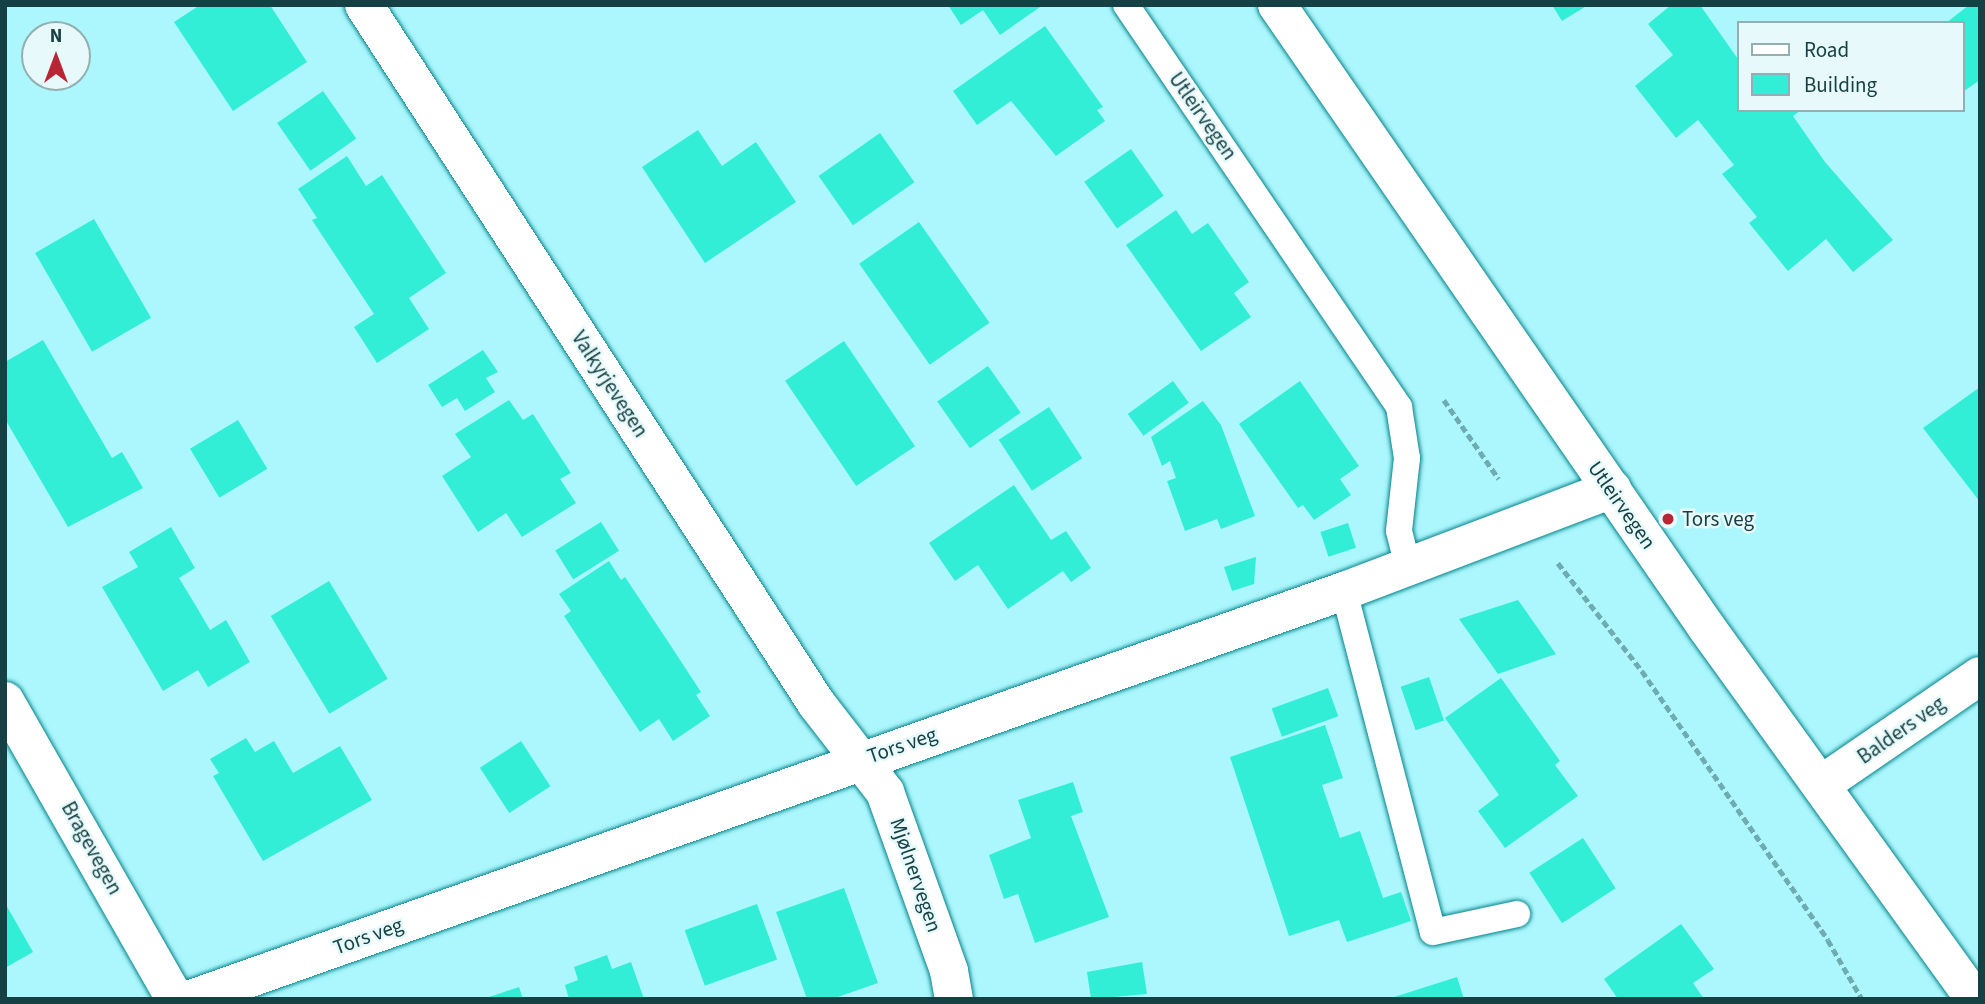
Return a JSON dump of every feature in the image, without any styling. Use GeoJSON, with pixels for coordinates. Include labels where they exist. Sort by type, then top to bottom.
{"type":"FeatureCollection","features":[{"type":"Feature","properties":{"kind":"street","name":"Valkyrjevegen"},"geometry":{"type":"LineString","coordinates":[[364,5],[816,703],[859,760]]}},
{"type":"Feature","properties":{"kind":"street","name":"Utleirvegen"},"geometry":{"type":"LineString","coordinates":[[1277,5],[1612,489],[1966,992]]}},
{"type":"Feature","properties":{"kind":"street","name":"Tors veg"},"geometry":{"type":"LineString","coordinates":[[191,999],[859,760],[1344,591],[1612,489]]}},
{"type":"Feature","properties":{"kind":"street","name":"Balders veg"},"geometry":{"type":"LineString","coordinates":[[1822,784],[1980,676]]}},
{"type":"Feature","properties":{"kind":"street","name":"Bragevegen"},"geometry":{"type":"LineString","coordinates":[[5,701],[175,999]]}},
{"type":"Feature","properties":{"kind":"street","name":"Mjølnervegen"},"geometry":{"type":"LineString","coordinates":[[859,760],[893,806],[954,999]]}},
{"type":"Feature","properties":{"kind":"lane","name":"Utleirvegen"},"geometry":{"type":"LineString","coordinates":[[1126,5],[1399,407],[1407,458],[1399,531],[1408,567]]}},
{"type":"Feature","properties":{"kind":"lane"},"geometry":{"type":"LineString","coordinates":[[1344,591],[1433,932],[1517,914]]}},
{"type":"Feature","properties":{"kind":"building"},"geometry":{"type":"Polygon","coordinates":[[[200,5],[270,5],[307,62],[233,111],[174,22],[200,5]]]}},
{"type":"Feature","properties":{"kind":"building"},"geometry":{"type":"Polygon","coordinates":[[[948,5],[1043,5],[1000,35],[983,10],[961,25],[948,5]]]}},
{"type":"Feature","properties":{"kind":"building"},"geometry":{"type":"Polygon","coordinates":[[[1552,5],[1588,5],[1562,21],[1552,5]]]}},
{"type":"Feature","properties":{"kind":"building"},"geometry":{"type":"Polygon","coordinates":[[[1671,5],[1700,5],[1736,56],[1736,112],[1798,112],[1793,116],[1825,162],[1893,240],[1853,272],[1826,239],[1788,271],[1749,223],[1757,217],[1722,174],[1734,165],[1698,120],[1676,138],[1635,86],[1673,55],[1648,24],[1671,5]]]}},
{"type":"Feature","properties":{"kind":"building"},"geometry":{"type":"Polygon","coordinates":[[[1969,5],[1980,5],[1980,80],[1964,91],[1964,21],[1949,21],[1969,5]]]}},
{"type":"Feature","properties":{"kind":"building"},"geometry":{"type":"Polygon","coordinates":[[[1045,26],[1103,107],[1097,110],[1105,121],[1056,156],[1011,101],[977,125],[953,91],[1045,26]]]}},
{"type":"Feature","properties":{"kind":"building"},"geometry":{"type":"Polygon","coordinates":[[[323,91],[356,139],[310,171],[277,123],[323,91]]]}},
{"type":"Feature","properties":{"kind":"building"},"geometry":{"type":"Polygon","coordinates":[[[698,130],[722,166],[756,142],[796,202],[705,263],[642,167],[698,130]]]}},
{"type":"Feature","properties":{"kind":"building"},"geometry":{"type":"Polygon","coordinates":[[[880,133],[914,182],[853,225],[819,176],[880,133]]]}},
{"type":"Feature","properties":{"kind":"building"},"geometry":{"type":"Polygon","coordinates":[[[1131,149],[1164,196],[1117,228],[1084,182],[1131,149]]]}},
{"type":"Feature","properties":{"kind":"building"},"geometry":{"type":"Polygon","coordinates":[[[347,156],[366,186],[382,175],[446,273],[409,298],[429,329],[377,363],[354,327],[374,314],[312,220],[317,218],[298,189],[347,156]]]}},
{"type":"Feature","properties":{"kind":"building"},"geometry":{"type":"Polygon","coordinates":[[[1176,210],[1192,234],[1208,223],[1249,282],[1234,293],[1251,317],[1201,351],[1126,245],[1176,210]]]}},
{"type":"Feature","properties":{"kind":"building"},"geometry":{"type":"Polygon","coordinates":[[[94,219],[151,318],[92,352],[35,253],[94,219]]]}},
{"type":"Feature","properties":{"kind":"building"},"geometry":{"type":"Polygon","coordinates":[[[919,222],[990,323],[930,365],[859,264],[919,222]]]}},
{"type":"Feature","properties":{"kind":"building"},"geometry":{"type":"Polygon","coordinates":[[[43,340],[112,458],[122,452],[143,488],[68,527],[5,419],[5,362],[43,340]]]}},
{"type":"Feature","properties":{"kind":"building"},"geometry":{"type":"Polygon","coordinates":[[[844,341],[915,446],[856,486],[785,381],[844,341]]]}},
{"type":"Feature","properties":{"kind":"building"},"geometry":{"type":"Polygon","coordinates":[[[483,350],[498,372],[486,378],[495,392],[465,411],[457,398],[442,407],[428,385],[483,350]]]}},
{"type":"Feature","properties":{"kind":"building"},"geometry":{"type":"Polygon","coordinates":[[[988,366],[1021,413],[970,448],[937,402],[988,366]]]}},
{"type":"Feature","properties":{"kind":"building"},"geometry":{"type":"Polygon","coordinates":[[[1173,381],[1189,403],[1144,436],[1128,414],[1173,381]]]}},
{"type":"Feature","properties":{"kind":"building"},"geometry":{"type":"Polygon","coordinates":[[[1300,381],[1359,466],[1340,479],[1351,495],[1314,520],[1303,505],[1298,508],[1239,424],[1300,381]]]}},
{"type":"Feature","properties":{"kind":"building"},"geometry":{"type":"Polygon","coordinates":[[[1980,387],[1980,502],[1923,428],[1980,387]]]}},
{"type":"Feature","properties":{"kind":"building"},"geometry":{"type":"Polygon","coordinates":[[[509,400],[523,420],[533,414],[571,473],[560,479],[576,503],[522,537],[506,513],[478,532],[442,476],[471,457],[455,434],[509,400]]]}},
{"type":"Feature","properties":{"kind":"building"},"geometry":{"type":"Polygon","coordinates":[[[1203,401],[1221,425],[1255,516],[1221,529],[1217,519],[1185,531],[1167,481],[1176,478],[1170,461],[1162,466],[1151,437],[1203,401]]]}},
{"type":"Feature","properties":{"kind":"building"},"geometry":{"type":"Polygon","coordinates":[[[1049,407],[1082,458],[1032,491],[999,440],[1049,407]]]}},
{"type":"Feature","properties":{"kind":"building"},"geometry":{"type":"Polygon","coordinates":[[[238,420],[267,469],[219,498],[190,449],[238,420]]]}},
{"type":"Feature","properties":{"kind":"building"},"geometry":{"type":"Polygon","coordinates":[[[1014,485],[1051,540],[1066,531],[1091,568],[1071,582],[1063,571],[1008,609],[978,565],[955,581],[929,543],[1014,485]]]}},
{"type":"Feature","properties":{"kind":"building"},"geometry":{"type":"Polygon","coordinates":[[[601,522],[619,551],[573,579],[555,551],[601,522]]]}},
{"type":"Feature","properties":{"kind":"building"},"geometry":{"type":"Polygon","coordinates":[[[1348,523],[1356,548],[1328,557],[1320,532],[1348,523]]]}},
{"type":"Feature","properties":{"kind":"building"},"geometry":{"type":"Polygon","coordinates":[[[171,527],[195,568],[179,578],[210,630],[226,620],[250,662],[208,687],[198,670],[163,691],[102,587],[138,567],[129,552],[171,527]]]}},
{"type":"Feature","properties":{"kind":"building"},"geometry":{"type":"Polygon","coordinates":[[[1256,557],[1254,584],[1232,591],[1224,567],[1256,557]]]}},
{"type":"Feature","properties":{"kind":"building"},"geometry":{"type":"Polygon","coordinates":[[[609,561],[621,580],[625,577],[701,692],[696,695],[710,716],[673,741],[659,719],[640,732],[564,616],[571,611],[559,594],[609,561]]]}},
{"type":"Feature","properties":{"kind":"building"},"geometry":{"type":"Polygon","coordinates":[[[329,581],[388,679],[329,714],[271,616],[329,581]]]}},
{"type":"Feature","properties":{"kind":"building"},"geometry":{"type":"Polygon","coordinates":[[[1518,600],[1556,654],[1498,674],[1459,619],[1518,600]]]}},
{"type":"Feature","properties":{"kind":"building"},"geometry":{"type":"Polygon","coordinates":[[[1429,677],[1444,720],[1416,730],[1401,687],[1429,677]]]}},
{"type":"Feature","properties":{"kind":"building"},"geometry":{"type":"Polygon","coordinates":[[[1501,678],[1560,761],[1555,765],[1578,796],[1505,848],[1478,811],[1499,795],[1445,718],[1501,678]]]}},
{"type":"Feature","properties":{"kind":"building"},"geometry":{"type":"Polygon","coordinates":[[[1328,688],[1338,716],[1282,737],[1272,709],[1328,688]]]}},
{"type":"Feature","properties":{"kind":"building"},"geometry":{"type":"Polygon","coordinates":[[[1325,725],[1343,778],[1322,785],[1340,838],[1360,831],[1383,898],[1401,892],[1411,921],[1347,942],[1339,920],[1289,936],[1230,757],[1325,725]]]}},
{"type":"Feature","properties":{"kind":"building"},"geometry":{"type":"Polygon","coordinates":[[[246,738],[255,752],[274,741],[293,773],[340,746],[372,800],[263,861],[213,776],[219,773],[210,759],[246,738]]]}},
{"type":"Feature","properties":{"kind":"building"},"geometry":{"type":"Polygon","coordinates":[[[521,741],[550,786],[509,813],[480,768],[521,741]]]}},
{"type":"Feature","properties":{"kind":"building"},"geometry":{"type":"Polygon","coordinates":[[[1073,782],[1083,812],[1071,816],[1109,917],[1035,943],[1018,894],[1004,899],[989,855],[1031,838],[1018,800],[1073,782]]]}},
{"type":"Feature","properties":{"kind":"building"},"geometry":{"type":"Polygon","coordinates":[[[1583,838],[1616,888],[1562,923],[1529,873],[1583,838]]]}},
{"type":"Feature","properties":{"kind":"building"},"geometry":{"type":"Polygon","coordinates":[[[844,888],[878,983],[832,999],[807,999],[776,912],[844,888]]]}},
{"type":"Feature","properties":{"kind":"building"},"geometry":{"type":"Polygon","coordinates":[[[5,903],[33,952],[5,968],[5,903]]]}},
{"type":"Feature","properties":{"kind":"building"},"geometry":{"type":"Polygon","coordinates":[[[757,904],[777,959],[705,986],[685,930],[757,904]]]}},
{"type":"Feature","properties":{"kind":"building"},"geometry":{"type":"Polygon","coordinates":[[[1681,924],[1714,969],[1693,983],[1704,999],[1618,999],[1604,979],[1681,924]]]}},
{"type":"Feature","properties":{"kind":"building"},"geometry":{"type":"Polygon","coordinates":[[[607,955],[612,969],[631,962],[644,999],[569,999],[565,985],[578,980],[574,967],[607,955]]]}},
{"type":"Feature","properties":{"kind":"building"},"geometry":{"type":"Polygon","coordinates":[[[1142,962],[1147,994],[1091,999],[1087,972],[1142,962]]]}},
{"type":"Feature","properties":{"kind":"building"},"geometry":{"type":"Polygon","coordinates":[[[1457,977],[1464,999],[1391,999],[1391,998],[1457,977]]]}},
{"type":"Feature","properties":{"kind":"building"},"geometry":{"type":"Polygon","coordinates":[[[519,987],[523,999],[486,999],[486,998],[519,987]]]}},
{"type":"Feature","properties":{"kind":"place","name":"Tors veg"},"geometry":{"type":"Point","coordinates":[1668,519]}}]}
